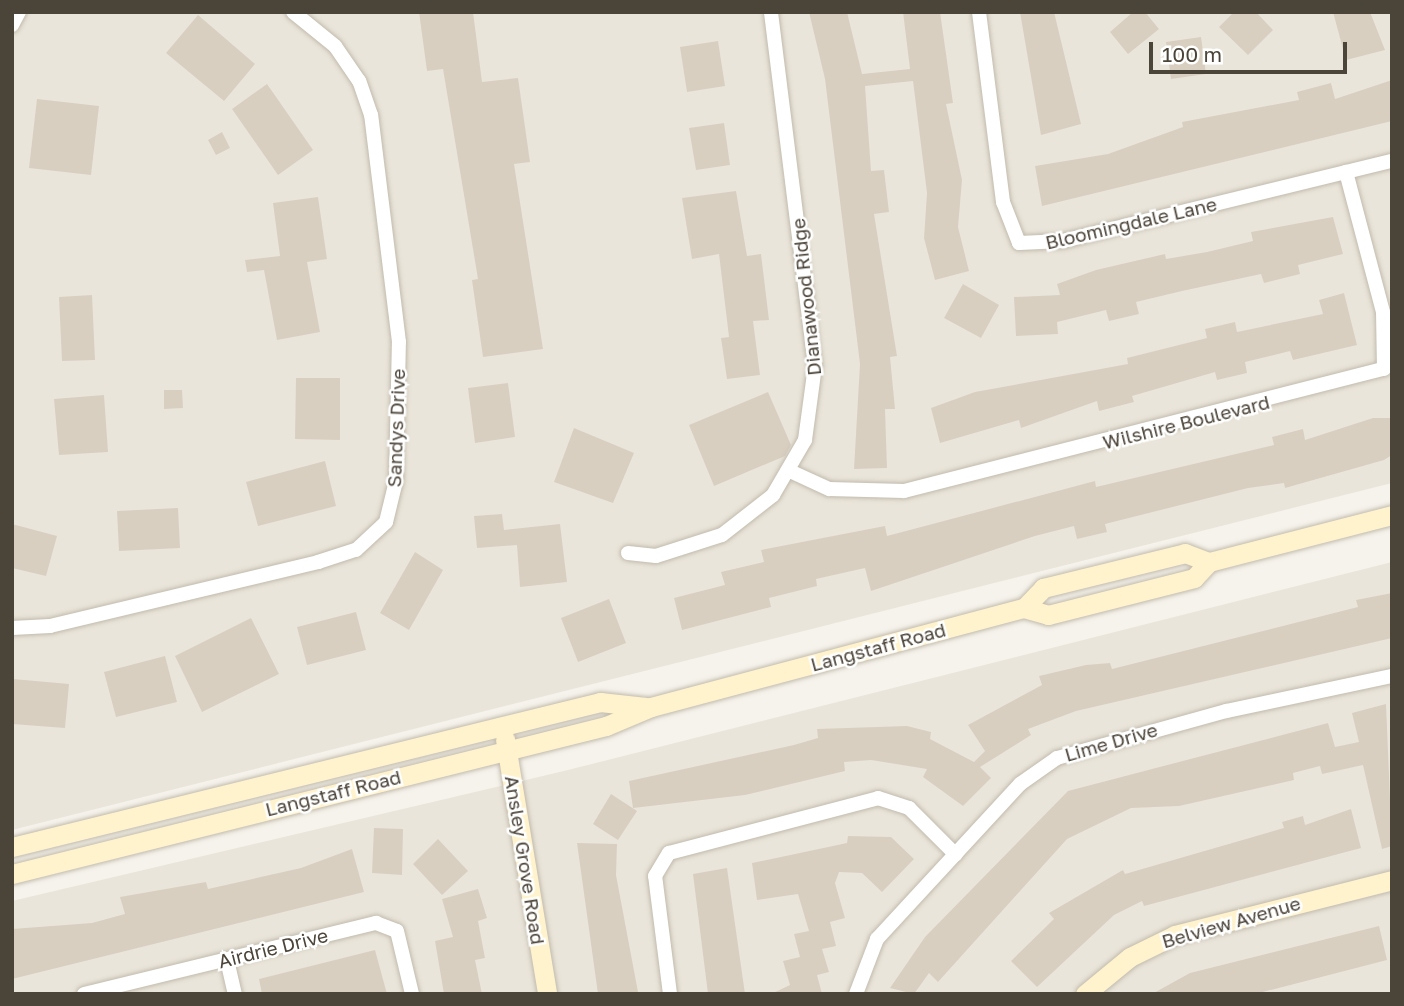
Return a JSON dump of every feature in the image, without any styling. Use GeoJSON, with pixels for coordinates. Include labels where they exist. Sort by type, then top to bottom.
{"type":"FeatureCollection","features":[{"type":"Feature","properties":{"kind":"main road","name":"Langstaff Road"},"geometry":{"type":"LineString","coordinates":[[12,874],[606,726],[651,707],[1024,608],[1048,615],[1194,578],[1209,562],[1392,514]]}},
{"type":"Feature","properties":{"kind":"main road","name":"Langstaff Road"},"geometry":{"type":"LineString","coordinates":[[1024,608],[1043,588],[1185,553],[1209,562]]}},
{"type":"Feature","properties":{"kind":"main road","name":"Langstaff Road"},"geometry":{"type":"LineString","coordinates":[[12,847],[600,702],[651,707]]}},
{"type":"Feature","properties":{"kind":"main road","name":"Ansley Grove Road"},"geometry":{"type":"LineString","coordinates":[[503,726],[547,994]]}},
{"type":"Feature","properties":{"kind":"main road","name":"Belview Avenue"},"geometry":{"type":"LineString","coordinates":[[1085,994],[1130,957],[1175,935],[1392,880]]}},
{"type":"Feature","properties":{"kind":"street"},"geometry":{"type":"LineString","coordinates":[[12,25],[19,12]]}},
{"type":"Feature","properties":{"kind":"street","name":"Sandys Drive"},"geometry":{"type":"LineString","coordinates":[[12,628],[50,626],[318,562],[356,550],[386,522],[396,481],[399,342],[371,116],[359,81],[335,46],[293,12]]}},
{"type":"Feature","properties":{"kind":"street","name":"Dianawood Ridge"},"geometry":{"type":"LineString","coordinates":[[628,554],[656,556],[722,535],[773,495],[792,472],[816,397],[815,366],[771,12]]}},
{"type":"Feature","properties":{"kind":"street","name":"Bloomingdale Lane"},"geometry":{"type":"LineString","coordinates":[[979,12],[1003,202],[1019,243],[1063,241],[1392,161]]}},
{"type":"Feature","properties":{"kind":"street","name":"Wilshire Boulevard"},"geometry":{"type":"LineString","coordinates":[[792,472],[829,489],[904,491],[1384,369],[1383,312],[1346,172]]}},
{"type":"Feature","properties":{"kind":"street","name":"Lime Drive"},"geometry":{"type":"LineString","coordinates":[[856,994],[868,951],[1020,784],[1073,751],[1392,676]]}},
{"type":"Feature","properties":{"kind":"street"},"geometry":{"type":"LineString","coordinates":[[670,994],[656,876],[668,853],[878,798],[909,808],[956,855]]}},
{"type":"Feature","properties":{"kind":"street","name":"Airdrie Drive"},"geometry":{"type":"LineString","coordinates":[[84,994],[384,923],[403,945],[412,994]]}},
{"type":"Feature","properties":{"kind":"street"},"geometry":{"type":"LineString","coordinates":[[227,960],[235,994]]}},
{"type":"Feature","properties":{"kind":"shaded area"},"geometry":{"type":"Polygon","coordinates":[[[12,12],[1392,12],[1392,483],[12,830],[12,12]]]}},
{"type":"Feature","properties":{"kind":"shaded area"},"geometry":{"type":"Polygon","coordinates":[[[1392,562],[1392,994],[12,994],[12,901],[568,770],[1392,562]]]}},
{"type":"Feature","properties":{"kind":"building"},"geometry":{"type":"Polygon","coordinates":[[[419,12],[473,12],[482,82],[518,78],[530,162],[514,164],[543,349],[483,357],[472,280],[478,279],[443,69],[427,71],[419,12]]]}},
{"type":"Feature","properties":{"kind":"building"},"geometry":{"type":"Polygon","coordinates":[[[809,12],[847,12],[862,74],[910,69],[903,12],[940,12],[953,103],[946,104],[962,180],[958,227],[969,271],[935,280],[924,238],[927,193],[913,81],[865,86],[871,171],[884,170],[889,212],[874,214],[897,356],[890,357],[895,409],[885,409],[887,468],[854,469],[860,364],[825,79],[809,12]]]}},
{"type":"Feature","properties":{"kind":"building"},"geometry":{"type":"Polygon","coordinates":[[[1020,12],[1054,12],[1081,124],[1041,135],[1020,12]]]}},
{"type":"Feature","properties":{"kind":"building"},"geometry":{"type":"Polygon","coordinates":[[[1133,12],[1145,12],[1159,29],[1128,54],[1110,32],[1133,12]]]}},
{"type":"Feature","properties":{"kind":"building"},"geometry":{"type":"Polygon","coordinates":[[[1234,12],[1256,12],[1273,30],[1248,55],[1219,27],[1234,12]]]}},
{"type":"Feature","properties":{"kind":"building"},"geometry":{"type":"Polygon","coordinates":[[[1333,12],[1370,12],[1385,50],[1346,60],[1333,12]]]}},
{"type":"Feature","properties":{"kind":"building"},"geometry":{"type":"Polygon","coordinates":[[[198,15],[255,64],[224,101],[166,53],[198,15]]]}},
{"type":"Feature","properties":{"kind":"building"},"geometry":{"type":"Polygon","coordinates":[[[1201,37],[1206,74],[1171,79],[1166,42],[1201,37]]]}},
{"type":"Feature","properties":{"kind":"building"},"geometry":{"type":"Polygon","coordinates":[[[718,41],[725,86],[687,92],[680,47],[718,41]]]}},
{"type":"Feature","properties":{"kind":"building"},"geometry":{"type":"Polygon","coordinates":[[[1392,80],[1392,121],[1042,206],[1035,166],[1108,154],[1183,127],[1182,122],[1299,100],[1297,92],[1331,83],[1335,99],[1392,80]]]}},
{"type":"Feature","properties":{"kind":"building"},"geometry":{"type":"Polygon","coordinates":[[[267,84],[313,150],[278,175],[232,109],[267,84]]]}},
{"type":"Feature","properties":{"kind":"building"},"geometry":{"type":"Polygon","coordinates":[[[37,99],[99,106],[91,175],[29,168],[37,99]]]}},
{"type":"Feature","properties":{"kind":"building"},"geometry":{"type":"Polygon","coordinates":[[[724,123],[730,165],[696,170],[689,128],[724,123]]]}},
{"type":"Feature","properties":{"kind":"building"},"geometry":{"type":"Polygon","coordinates":[[[222,132],[230,148],[216,155],[208,140],[222,132]]]}},
{"type":"Feature","properties":{"kind":"building"},"geometry":{"type":"Polygon","coordinates":[[[736,191],[747,256],[761,254],[769,320],[753,321],[760,375],[727,379],[721,338],[729,337],[719,254],[692,259],[682,198],[736,191]]]}},
{"type":"Feature","properties":{"kind":"building"},"geometry":{"type":"Polygon","coordinates":[[[318,197],[327,259],[307,262],[320,332],[277,340],[264,270],[247,272],[245,260],[280,256],[273,203],[318,197]]]}},
{"type":"Feature","properties":{"kind":"building"},"geometry":{"type":"Polygon","coordinates":[[[1333,217],[1343,254],[1298,265],[1300,274],[1264,283],[1261,274],[1182,291],[1136,302],[1139,314],[1109,321],[1106,310],[1057,322],[1058,334],[1016,336],[1014,297],[1060,295],[1057,284],[1096,270],[1165,254],[1166,259],[1207,252],[1253,241],[1251,232],[1333,217]]]}},
{"type":"Feature","properties":{"kind":"building"},"geometry":{"type":"Polygon","coordinates":[[[963,284],[999,305],[981,338],[944,318],[963,284]]]}},
{"type":"Feature","properties":{"kind":"building"},"geometry":{"type":"Polygon","coordinates":[[[1344,293],[1357,345],[1293,360],[1290,351],[1245,362],[1247,373],[1217,380],[1215,372],[1132,396],[1134,402],[1099,411],[1097,401],[1021,428],[1019,420],[940,443],[931,408],[975,392],[1128,364],[1127,358],[1207,338],[1205,329],[1235,322],[1237,332],[1323,314],[1319,300],[1344,293]]]}},
{"type":"Feature","properties":{"kind":"building"},"geometry":{"type":"Polygon","coordinates":[[[92,295],[95,360],[62,361],[59,297],[92,295]]]}},
{"type":"Feature","properties":{"kind":"building"},"geometry":{"type":"Polygon","coordinates":[[[296,378],[340,378],[340,440],[295,439],[296,378]]]}},
{"type":"Feature","properties":{"kind":"building"},"geometry":{"type":"Polygon","coordinates":[[[508,383],[515,437],[475,443],[468,388],[508,383]]]}},
{"type":"Feature","properties":{"kind":"building"},"geometry":{"type":"Polygon","coordinates":[[[164,390],[182,390],[183,408],[164,409],[164,390]]]}},
{"type":"Feature","properties":{"kind":"building"},"geometry":{"type":"Polygon","coordinates":[[[768,392],[791,445],[785,456],[714,486],[689,425],[768,392]]]}},
{"type":"Feature","properties":{"kind":"building"},"geometry":{"type":"Polygon","coordinates":[[[104,395],[108,452],[59,455],[54,399],[104,395]]]}},
{"type":"Feature","properties":{"kind":"building"},"geometry":{"type":"Polygon","coordinates":[[[1373,418],[1392,418],[1392,455],[1384,460],[1285,488],[1284,483],[1248,488],[1105,524],[1107,532],[1077,539],[1074,526],[1035,536],[871,591],[865,568],[816,579],[817,586],[769,598],[771,607],[682,630],[674,598],[725,585],[721,572],[764,562],[761,550],[885,526],[887,536],[1095,481],[1096,487],[1274,445],[1272,437],[1303,429],[1305,440],[1373,418]]]}},
{"type":"Feature","properties":{"kind":"building"},"geometry":{"type":"Polygon","coordinates":[[[574,428],[634,453],[613,503],[554,482],[574,428]]]}},
{"type":"Feature","properties":{"kind":"building"},"geometry":{"type":"Polygon","coordinates":[[[325,461],[336,506],[258,526],[246,482],[325,461]]]}},
{"type":"Feature","properties":{"kind":"building"},"geometry":{"type":"Polygon","coordinates":[[[178,508],[180,548],[119,551],[117,511],[178,508]]]}},
{"type":"Feature","properties":{"kind":"building"},"geometry":{"type":"Polygon","coordinates":[[[502,514],[504,530],[560,524],[567,582],[520,587],[517,545],[477,548],[474,516],[502,514]]]}},
{"type":"Feature","properties":{"kind":"building"},"geometry":{"type":"Polygon","coordinates":[[[12,524],[57,536],[46,576],[12,568],[12,524]]]}},
{"type":"Feature","properties":{"kind":"building"},"geometry":{"type":"Polygon","coordinates":[[[415,552],[443,570],[409,630],[380,613],[415,552]]]}},
{"type":"Feature","properties":{"kind":"building"},"geometry":{"type":"Polygon","coordinates":[[[1392,593],[1392,638],[1076,711],[1028,729],[1031,735],[980,767],[991,778],[963,806],[923,777],[927,769],[871,760],[844,762],[845,771],[745,795],[633,808],[629,781],[794,745],[818,738],[817,729],[907,726],[931,732],[930,739],[974,762],[985,751],[968,725],[1042,685],[1039,676],[1086,665],[1110,663],[1112,669],[1358,607],[1356,600],[1392,593]]]}},
{"type":"Feature","properties":{"kind":"building"},"geometry":{"type":"Polygon","coordinates":[[[609,599],[626,643],[578,662],[561,618],[609,599]]]}},
{"type":"Feature","properties":{"kind":"building"},"geometry":{"type":"Polygon","coordinates":[[[356,612],[366,650],[307,665],[297,627],[356,612]]]}},
{"type":"Feature","properties":{"kind":"building"},"geometry":{"type":"Polygon","coordinates":[[[251,618],[279,674],[202,712],[175,656],[251,618]]]}},
{"type":"Feature","properties":{"kind":"building"},"geometry":{"type":"Polygon","coordinates":[[[165,656],[177,702],[116,717],[104,672],[165,656]]]}},
{"type":"Feature","properties":{"kind":"building"},"geometry":{"type":"Polygon","coordinates":[[[13,679],[69,684],[65,728],[12,724],[13,679]]]}},
{"type":"Feature","properties":{"kind":"building"},"geometry":{"type":"Polygon","coordinates":[[[1386,704],[1392,846],[1382,849],[1363,765],[1322,774],[1320,766],[1293,773],[1294,780],[1179,806],[1131,808],[1067,839],[938,982],[929,973],[914,994],[890,988],[925,937],[1068,791],[1328,723],[1335,747],[1359,742],[1352,713],[1386,704]]]}},
{"type":"Feature","properties":{"kind":"building"},"geometry":{"type":"Polygon","coordinates":[[[611,794],[637,811],[618,840],[593,824],[611,794]]]}},
{"type":"Feature","properties":{"kind":"building"},"geometry":{"type":"Polygon","coordinates":[[[1351,809],[1361,848],[1144,906],[1142,901],[1114,915],[1037,987],[1011,961],[1054,919],[1049,913],[1123,870],[1125,874],[1284,828],[1282,822],[1303,816],[1305,825],[1351,809]]]}},
{"type":"Feature","properties":{"kind":"building"},"geometry":{"type":"Polygon","coordinates":[[[374,828],[403,829],[402,875],[372,873],[374,828]]]}},
{"type":"Feature","properties":{"kind":"building"},"geometry":{"type":"Polygon","coordinates":[[[848,836],[891,837],[914,859],[882,892],[862,873],[839,872],[835,883],[845,918],[830,922],[836,946],[822,949],[829,972],[817,975],[822,994],[771,994],[790,985],[783,961],[800,957],[794,934],[809,931],[798,894],[757,900],[752,863],[847,843],[848,836]]]}},
{"type":"Feature","properties":{"kind":"building"},"geometry":{"type":"Polygon","coordinates":[[[438,839],[468,871],[442,895],[413,864],[438,839]]]}},
{"type":"Feature","properties":{"kind":"building"},"geometry":{"type":"Polygon","coordinates":[[[577,843],[617,844],[616,875],[638,992],[598,994],[577,843]]]}},
{"type":"Feature","properties":{"kind":"building"},"geometry":{"type":"Polygon","coordinates":[[[352,849],[364,892],[12,979],[12,929],[92,923],[125,914],[120,897],[206,882],[208,889],[301,868],[352,849]]]}},
{"type":"Feature","properties":{"kind":"building"},"geometry":{"type":"Polygon","coordinates":[[[727,868],[745,994],[708,994],[693,874],[727,868]]]}},
{"type":"Feature","properties":{"kind":"building"},"geometry":{"type":"Polygon","coordinates":[[[478,889],[487,918],[478,921],[485,958],[475,960],[482,994],[444,994],[435,941],[453,937],[442,899],[478,889]]]}},
{"type":"Feature","properties":{"kind":"building"},"geometry":{"type":"Polygon","coordinates":[[[1379,926],[1387,960],[1255,994],[1152,994],[1190,973],[1379,926]]]}},
{"type":"Feature","properties":{"kind":"building"},"geometry":{"type":"Polygon","coordinates":[[[375,950],[387,994],[262,994],[259,979],[375,950]]]}}]}
